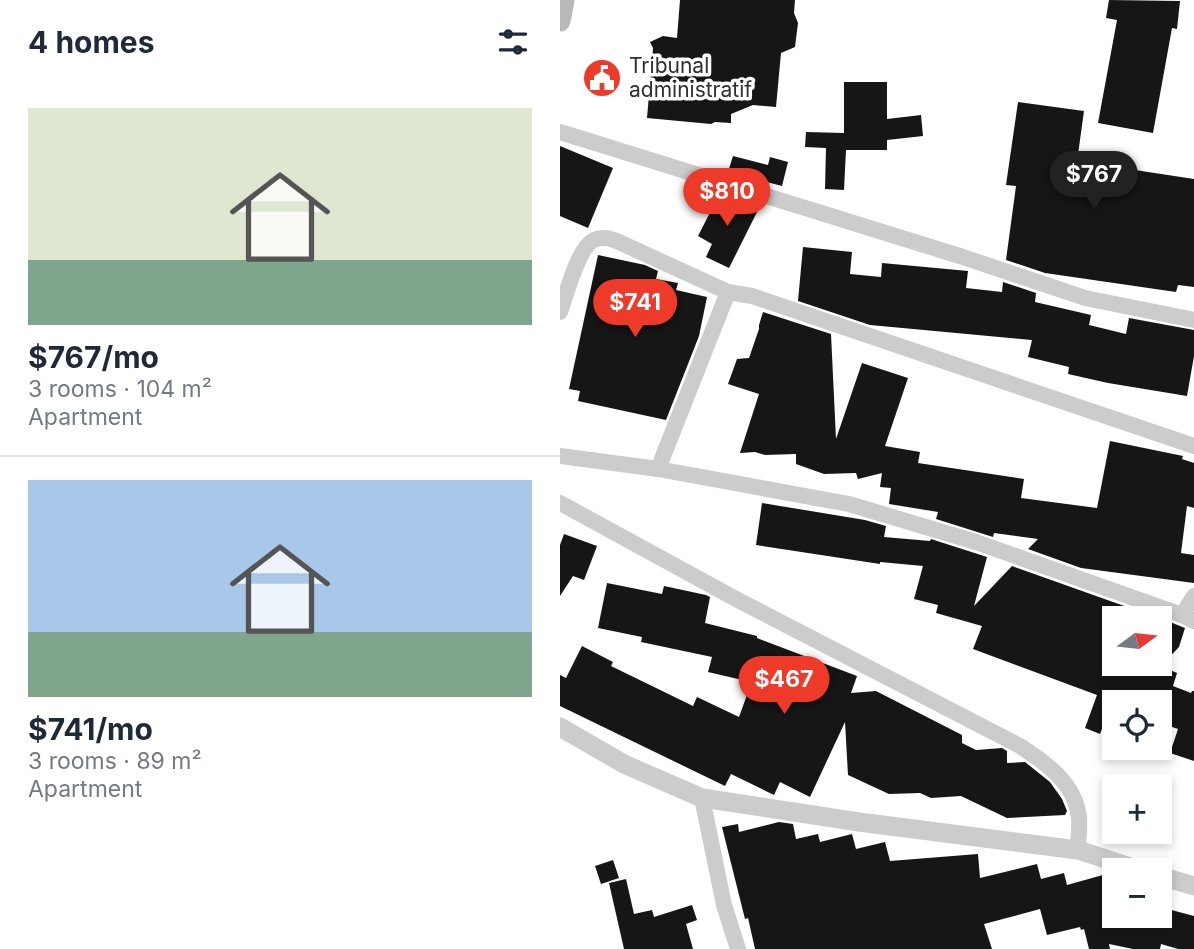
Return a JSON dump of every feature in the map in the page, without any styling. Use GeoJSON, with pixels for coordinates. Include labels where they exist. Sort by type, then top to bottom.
{"type":"FeatureCollection","features":[{"type":"Feature","properties":{"kind":"main road"},"geometry":{"type":"LineString","coordinates":[[560,21],[564,0]]}},
{"type":"Feature","properties":{"kind":"street"},"geometry":{"type":"LineString","coordinates":[[560,132],[963,257],[1085,298],[1194,320]]}},
{"type":"Feature","properties":{"kind":"street"},"geometry":{"type":"LineString","coordinates":[[560,312],[581,254],[589,243],[596,239],[611,239],[728,292],[752,296],[1194,446]]}},
{"type":"Feature","properties":{"kind":"street"},"geometry":{"type":"LineString","coordinates":[[658,469],[728,292]]}},
{"type":"Feature","properties":{"kind":"street"},"geometry":{"type":"LineString","coordinates":[[560,456],[658,469],[849,504],[976,542],[1188,618],[1194,596]]}},
{"type":"Feature","properties":{"kind":"street"},"geometry":{"type":"LineString","coordinates":[[560,503],[736,599],[1020,746],[1064,780],[1079,816],[1078,850]]}},
{"type":"Feature","properties":{"kind":"street"},"geometry":{"type":"LineString","coordinates":[[560,727],[624,764],[702,798],[859,822],[1078,850],[1103,858]]}},
{"type":"Feature","properties":{"kind":"street"},"geometry":{"type":"LineString","coordinates":[[702,798],[724,905],[738,949]]}},
{"type":"Feature","properties":{"kind":"street"},"geometry":{"type":"LineString","coordinates":[[1172,880],[1194,886]]}},
{"type":"Feature","properties":{"kind":"building"},"geometry":{"type":"Polygon","coordinates":[[[680,0],[795,0],[794,13],[798,23],[795,47],[781,53],[776,107],[753,105],[731,114],[731,123],[711,124],[647,118],[653,48],[650,42],[663,36],[677,38],[680,0]]]}},
{"type":"Feature","properties":{"kind":"building"},"geometry":{"type":"Polygon","coordinates":[[[1109,0],[1180,1],[1177,29],[1172,28],[1153,133],[1098,123],[1117,20],[1106,18],[1109,0]]]}},
{"type":"Feature","properties":{"kind":"building"},"geometry":{"type":"Polygon","coordinates":[[[844,82],[887,82],[887,119],[921,115],[923,136],[887,140],[887,150],[846,150],[844,190],[825,189],[826,148],[805,147],[806,132],[844,133],[844,82]]]}},
{"type":"Feature","properties":{"kind":"building"},"geometry":{"type":"Polygon","coordinates":[[[1018,102],[1084,111],[1075,176],[1120,182],[1122,168],[1194,179],[1194,287],[1178,285],[1176,292],[1045,273],[1006,260],[1016,186],[1006,185],[1018,102]]]}},
{"type":"Feature","properties":{"kind":"building"},"geometry":{"type":"Polygon","coordinates":[[[560,146],[613,168],[588,228],[560,216],[560,146]]]}},
{"type":"Feature","properties":{"kind":"building"},"geometry":{"type":"Polygon","coordinates":[[[733,156],[768,165],[770,157],[788,162],[782,186],[728,172],[733,156]]]}},
{"type":"Feature","properties":{"kind":"building"},"geometry":{"type":"Polygon","coordinates":[[[720,193],[732,196],[758,210],[729,268],[706,257],[712,244],[698,236],[720,193]]]}},
{"type":"Feature","properties":{"kind":"building"},"geometry":{"type":"Polygon","coordinates":[[[803,247],[852,252],[850,274],[881,277],[882,263],[968,271],[966,288],[1002,292],[1003,282],[1036,293],[1035,302],[1091,315],[1089,325],[1126,334],[1129,318],[1194,330],[1194,356],[1187,396],[1068,374],[1069,367],[1028,357],[1032,340],[870,325],[798,301],[803,247]]]}},
{"type":"Feature","properties":{"kind":"building"},"geometry":{"type":"Polygon","coordinates":[[[598,255],[645,265],[658,271],[656,279],[678,283],[676,290],[707,297],[699,336],[666,420],[578,401],[580,391],[569,389],[598,255]]]}},
{"type":"Feature","properties":{"kind":"building"},"geometry":{"type":"Polygon","coordinates":[[[763,312],[831,334],[836,439],[862,363],[908,378],[885,446],[920,452],[918,463],[1024,479],[1021,498],[1097,508],[1110,441],[1183,456],[1182,459],[1194,463],[1194,508],[1187,506],[1181,553],[1194,555],[1194,583],[1081,568],[1028,549],[1038,539],[994,533],[993,537],[936,519],[938,512],[889,504],[891,488],[880,487],[882,473],[858,479],[856,473],[824,474],[796,464],[796,454],[740,453],[759,394],[728,384],[737,359],[749,358],[763,312]]]}},
{"type":"Feature","properties":{"kind":"building"},"geometry":{"type":"Polygon","coordinates":[[[762,503],[865,520],[886,526],[884,537],[931,539],[987,557],[974,606],[1012,566],[1124,606],[1102,606],[1102,676],[1172,676],[1172,671],[1177,673],[1173,686],[1191,693],[1194,691],[1194,761],[1172,754],[1178,729],[1172,727],[1172,690],[1102,690],[1100,734],[1085,728],[1097,695],[973,649],[982,626],[936,613],[938,605],[914,599],[923,566],[880,564],[756,545],[762,503]]]}},
{"type":"Feature","properties":{"kind":"building"},"geometry":{"type":"Polygon","coordinates":[[[564,534],[597,546],[584,580],[573,576],[560,596],[560,545],[564,534]]]}},
{"type":"Feature","properties":{"kind":"building"},"geometry":{"type":"Polygon","coordinates":[[[607,583],[662,594],[664,586],[710,597],[705,623],[757,636],[857,676],[851,693],[876,691],[962,735],[962,743],[976,750],[1002,748],[1007,751],[1007,763],[1025,762],[1050,782],[1062,799],[1067,811],[1065,815],[1007,818],[961,796],[931,798],[920,793],[889,794],[848,775],[845,722],[810,797],[780,782],[774,795],[731,774],[725,786],[560,706],[560,675],[566,678],[582,646],[613,662],[611,666],[693,706],[697,697],[739,717],[751,682],[708,672],[712,657],[641,642],[642,637],[598,628],[607,583]]]}},
{"type":"Feature","properties":{"kind":"building"},"geometry":{"type":"Polygon","coordinates":[[[1172,623],[1185,628],[1179,647],[1172,654],[1172,623]]]}},
{"type":"Feature","properties":{"kind":"building"},"geometry":{"type":"Polygon","coordinates":[[[779,822],[793,824],[796,839],[818,834],[820,842],[852,834],[856,849],[885,842],[890,861],[978,854],[980,878],[1037,864],[1041,879],[1064,873],[1067,885],[1102,875],[1102,928],[1172,928],[1172,910],[1194,916],[1194,949],[1178,949],[1161,944],[1160,949],[1133,949],[1109,944],[1110,949],[1089,949],[1084,929],[1081,930],[1080,927],[1047,935],[1040,909],[984,924],[992,949],[755,949],[722,827],[738,824],[739,832],[779,822]]]}},
{"type":"Feature","properties":{"kind":"building"},"geometry":{"type":"Polygon","coordinates":[[[613,860],[619,878],[601,884],[595,866],[613,860]]]}},
{"type":"Feature","properties":{"kind":"building"},"geometry":{"type":"Polygon","coordinates":[[[626,879],[634,914],[652,910],[654,917],[692,905],[697,920],[686,924],[693,949],[624,949],[609,883],[626,879]]]}},
{"type":"Feature","properties":{"kind":"place","name":"Tribunal administratif"},"geometry":{"type":"Point","coordinates":[602,78]}}]}
